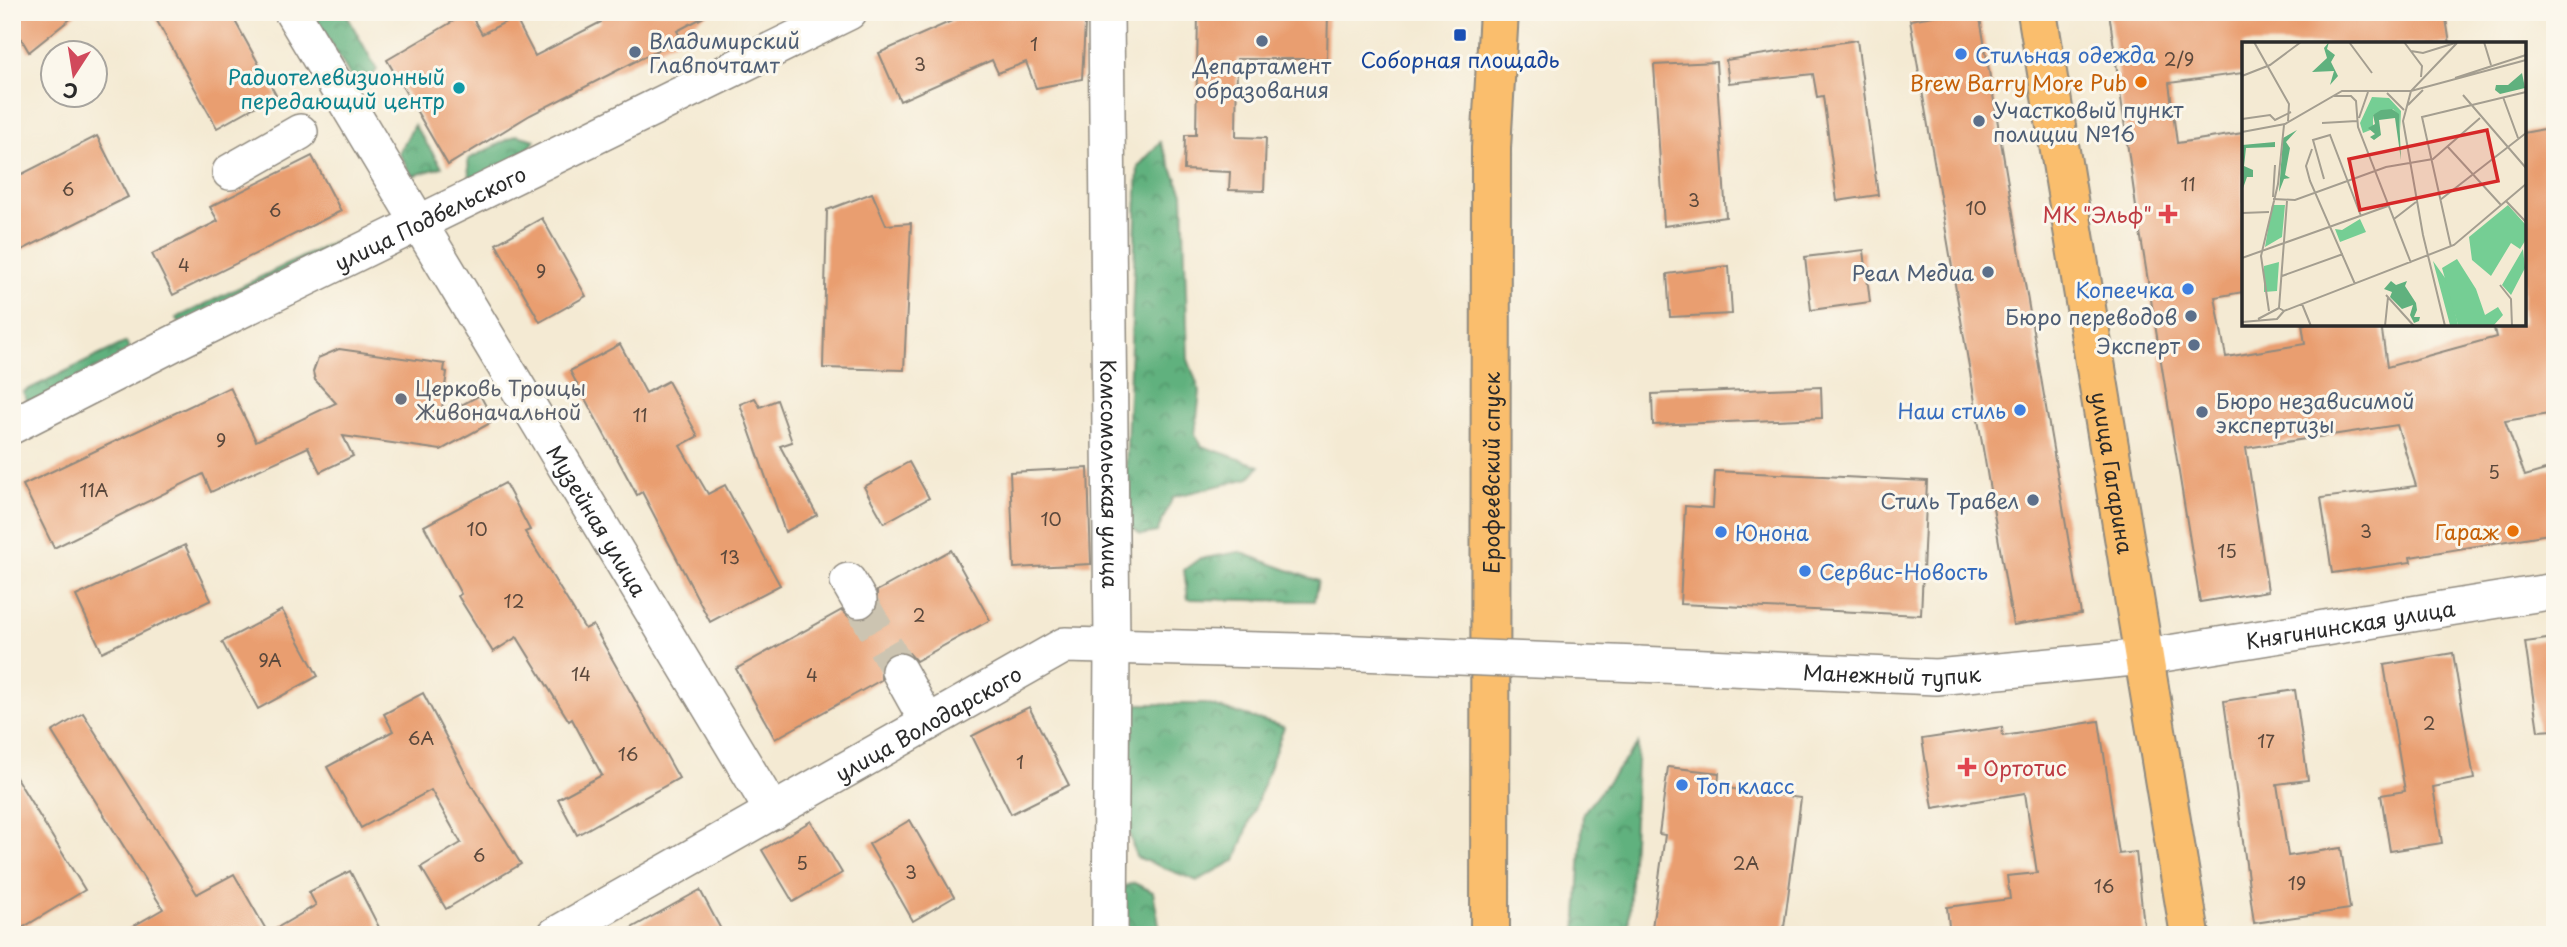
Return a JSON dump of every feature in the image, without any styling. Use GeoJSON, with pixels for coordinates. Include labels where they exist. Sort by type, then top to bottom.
{"type":"FeatureCollection","features":[{"type":"Feature","properties":{"kind":"main road","name":"Ерофеевский спуск"},"geometry":{"type":"LineString","coordinates":[[1490,935],[1490,148],[1499,12]]}},
{"type":"Feature","properties":{"kind":"main road","name":"улица Гагарина"},"geometry":{"type":"LineString","coordinates":[[2036,12],[2190,935]]}},
{"type":"Feature","properties":{"kind":"street","name":"Музейная улица"},"geometry":{"type":"LineString","coordinates":[[292,12],[773,812]]}},
{"type":"Feature","properties":{"kind":"street","name":"улица Подбельского"},"geometry":{"type":"LineString","coordinates":[[12,426],[849,12]]}},
{"type":"Feature","properties":{"kind":"street","name":"Комсомольская улица"},"geometry":{"type":"LineString","coordinates":[[1106,12],[1112,644],[1110,935]]}},
{"type":"Feature","properties":{"kind":"street"},"geometry":{"type":"LineString","coordinates":[[230,172],[300,132]]}},
{"type":"Feature","properties":{"kind":"street","name":"Княгининская улица"},"geometry":{"type":"LineString","coordinates":[[2144,657],[2555,591]]}},
{"type":"Feature","properties":{"kind":"street","name":"улица Володарского"},"geometry":{"type":"LineString","coordinates":[[555,935],[1065,645],[1112,644],[1334,652]]}},
{"type":"Feature","properties":{"kind":"street","name":"Манежный тупик"},"geometry":{"type":"LineString","coordinates":[[1334,652],[1936,677],[2144,657]]}},
{"type":"Feature","properties":{"kind":"street"},"geometry":{"type":"LineString","coordinates":[[899,671],[928,723]]}},
{"type":"Feature","properties":{"kind":"green space"},"geometry":{"type":"Polygon","coordinates":[[[313,12],[345,12],[377,70],[366,83],[355,84],[313,12]]]}},
{"type":"Feature","properties":{"kind":"green space"},"geometry":{"type":"Polygon","coordinates":[[[414,125],[442,167],[412,176],[399,153],[414,125]]]}},
{"type":"Feature","properties":{"kind":"green space"},"geometry":{"type":"Polygon","coordinates":[[[517,135],[535,140],[523,154],[506,166],[487,174],[469,176],[468,159],[517,135]]]}},
{"type":"Feature","properties":{"kind":"green space"},"geometry":{"type":"Polygon","coordinates":[[[1160,142],[1183,193],[1188,359],[1200,392],[1195,435],[1202,446],[1260,466],[1249,478],[1173,497],[1157,532],[1141,535],[1124,520],[1138,167],[1160,142]]]}},
{"type":"Feature","properties":{"kind":"green space"},"geometry":{"type":"Polygon","coordinates":[[[335,241],[341,254],[185,330],[176,318],[335,241]]]}},
{"type":"Feature","properties":{"kind":"green space"},"geometry":{"type":"Polygon","coordinates":[[[126,342],[133,356],[30,407],[23,392],[126,342]]]}},
{"type":"Feature","properties":{"kind":"green space"},"geometry":{"type":"Polygon","coordinates":[[[1239,552],[1318,581],[1314,601],[1188,599],[1184,570],[1199,559],[1239,552]]]}},
{"type":"Feature","properties":{"kind":"green space"},"geometry":{"type":"Polygon","coordinates":[[[1136,704],[1206,704],[1284,727],[1236,860],[1197,881],[1136,857],[1121,804],[1136,704]]]}},
{"type":"Feature","properties":{"kind":"green space"},"geometry":{"type":"Polygon","coordinates":[[[1638,744],[1628,935],[1576,935],[1583,813],[1638,744]]]}},
{"type":"Feature","properties":{"kind":"green space"},"geometry":{"type":"Polygon","coordinates":[[[1134,883],[1153,892],[1161,935],[1118,935],[1124,886],[1134,883]]]}},
{"type":"Feature","properties":{"kind":"building"},"geometry":{"type":"Polygon","coordinates":[[[12,12],[79,12],[46,38],[38,38],[38,45],[29,52],[12,23],[12,12]]]}},
{"type":"Feature","properties":{"kind":"building"},"geometry":{"type":"Polygon","coordinates":[[[152,12],[230,12],[276,95],[217,128],[152,12]]]}},
{"type":"Feature","properties":{"kind":"building"},"geometry":{"type":"Polygon","coordinates":[[[469,12],[482,34],[515,17],[535,56],[601,22],[596,12],[713,12],[677,31],[681,38],[530,115],[448,165],[387,60],[469,12]]]}},
{"type":"Feature","properties":{"kind":"building"},"geometry":{"type":"Polygon","coordinates":[[[972,12],[1078,12],[1085,24],[1082,79],[1036,88],[1026,62],[998,73],[992,60],[900,101],[879,53],[972,12]]]}},
{"type":"Feature","properties":{"kind":"building"},"geometry":{"type":"Polygon","coordinates":[[[1198,12],[1328,12],[1327,59],[1237,59],[1236,137],[1266,138],[1264,191],[1229,190],[1230,172],[1184,170],[1185,135],[1196,135],[1198,12]]]}},
{"type":"Feature","properties":{"kind":"building"},"geometry":{"type":"Polygon","coordinates":[[[1956,12],[1979,12],[2081,614],[2013,625],[1910,20],[1956,12]]]}},
{"type":"Feature","properties":{"kind":"building"},"geometry":{"type":"Polygon","coordinates":[[[2109,12],[2445,12],[2450,42],[2242,42],[2242,73],[2169,83],[2177,143],[2242,133],[2242,292],[2215,297],[2226,357],[2305,344],[2302,326],[2381,326],[2387,367],[2496,337],[2493,326],[2525,326],[2525,133],[2555,127],[2555,413],[2505,421],[2525,476],[2555,467],[2555,533],[2410,557],[2411,562],[2332,573],[2321,498],[2416,486],[2397,425],[2246,448],[2268,591],[2200,602],[2136,207],[2109,12]]]}},
{"type":"Feature","properties":{"kind":"building"},"geometry":{"type":"Polygon","coordinates":[[[1857,40],[1878,195],[1837,201],[1823,96],[1817,97],[1813,74],[1729,83],[1726,60],[1857,40]]]}},
{"type":"Feature","properties":{"kind":"building"},"geometry":{"type":"Polygon","coordinates":[[[1716,62],[1726,217],[1664,226],[1654,65],[1716,62]]]}},
{"type":"Feature","properties":{"kind":"building"},"geometry":{"type":"Polygon","coordinates":[[[97,136],[128,197],[12,255],[12,179],[97,136]]]}},
{"type":"Feature","properties":{"kind":"building"},"geometry":{"type":"Polygon","coordinates":[[[312,156],[341,211],[173,295],[152,254],[218,221],[210,207],[312,156]]]}},
{"type":"Feature","properties":{"kind":"building"},"geometry":{"type":"Polygon","coordinates":[[[872,193],[886,225],[911,223],[904,370],[823,368],[827,210],[872,193]]]}},
{"type":"Feature","properties":{"kind":"building"},"geometry":{"type":"Polygon","coordinates":[[[542,218],[586,296],[540,322],[496,244],[542,218]]]}},
{"type":"Feature","properties":{"kind":"building"},"geometry":{"type":"Polygon","coordinates":[[[1864,250],[1870,302],[1811,310],[1805,257],[1864,250]]]}},
{"type":"Feature","properties":{"kind":"building"},"geometry":{"type":"Polygon","coordinates":[[[1729,266],[1732,314],[1670,317],[1667,274],[1729,266]]]}},
{"type":"Feature","properties":{"kind":"building"},"geometry":{"type":"Polygon","coordinates":[[[620,344],[646,393],[668,381],[698,436],[680,446],[708,494],[725,485],[780,585],[710,622],[642,492],[637,495],[570,371],[620,344]]]}},
{"type":"Feature","properties":{"kind":"building"},"geometry":{"type":"Polygon","coordinates":[[[339,349],[445,364],[444,371],[447,372],[441,416],[480,395],[494,421],[441,450],[343,436],[353,456],[320,472],[308,447],[211,492],[203,474],[54,548],[23,485],[230,387],[256,441],[336,403],[315,380],[313,372],[318,358],[339,349]]]}},
{"type":"Feature","properties":{"kind":"building"},"geometry":{"type":"Polygon","coordinates":[[[1821,387],[1822,418],[1653,425],[1652,394],[1821,387]]]}},
{"type":"Feature","properties":{"kind":"building"},"geometry":{"type":"Polygon","coordinates":[[[755,398],[760,407],[777,400],[792,442],[780,446],[817,515],[785,532],[740,404],[755,398]]]}},
{"type":"Feature","properties":{"kind":"building"},"geometry":{"type":"Polygon","coordinates":[[[909,462],[929,498],[884,523],[864,487],[909,462]]]}},
{"type":"Feature","properties":{"kind":"building"},"geometry":{"type":"Polygon","coordinates":[[[1088,468],[1091,564],[1014,568],[1010,472],[1088,468]]]}},
{"type":"Feature","properties":{"kind":"building"},"geometry":{"type":"Polygon","coordinates":[[[1715,471],[1927,481],[1921,615],[1680,604],[1685,506],[1713,508],[1715,471]]]}},
{"type":"Feature","properties":{"kind":"building"},"geometry":{"type":"Polygon","coordinates":[[[505,483],[530,530],[525,532],[585,629],[593,625],[679,778],[577,835],[558,799],[602,775],[572,719],[569,721],[517,637],[493,652],[458,596],[461,594],[424,526],[505,483]]]}},
{"type":"Feature","properties":{"kind":"building"},"geometry":{"type":"Polygon","coordinates":[[[185,545],[211,600],[102,652],[76,596],[185,545]]]}},
{"type":"Feature","properties":{"kind":"building"},"geometry":{"type":"Polygon","coordinates":[[[951,550],[990,620],[916,661],[909,653],[890,653],[881,661],[881,680],[775,739],[736,669],[842,610],[850,618],[868,618],[877,609],[877,591],[951,550]]]}},
{"type":"Feature","properties":{"kind":"building"},"geometry":{"type":"Polygon","coordinates":[[[282,610],[318,676],[258,709],[222,642],[282,610]]]}},
{"type":"Feature","properties":{"kind":"building"},"geometry":{"type":"Polygon","coordinates":[[[2555,638],[2555,730],[2538,731],[2525,642],[2555,638]]]}},
{"type":"Feature","properties":{"kind":"building"},"geometry":{"type":"Polygon","coordinates":[[[2453,653],[2474,779],[2433,787],[2442,843],[2390,851],[2381,795],[2405,791],[2384,665],[2453,653]]]}},
{"type":"Feature","properties":{"kind":"building"},"geometry":{"type":"Polygon","coordinates":[[[2295,690],[2308,780],[2277,784],[2288,856],[2341,848],[2350,909],[2254,923],[2224,701],[2295,690]]]}},
{"type":"Feature","properties":{"kind":"building"},"geometry":{"type":"Polygon","coordinates":[[[423,693],[472,786],[521,864],[446,909],[421,867],[461,843],[431,790],[361,828],[327,767],[393,731],[384,714],[423,693]]]}},
{"type":"Feature","properties":{"kind":"building"},"geometry":{"type":"Polygon","coordinates":[[[1029,707],[1069,785],[1011,814],[972,736],[1029,707]]]}},
{"type":"Feature","properties":{"kind":"building"},"geometry":{"type":"Polygon","coordinates":[[[83,713],[197,894],[234,874],[268,933],[316,905],[309,892],[350,871],[383,935],[118,935],[163,909],[52,732],[83,713]]]}},
{"type":"Feature","properties":{"kind":"building"},"geometry":{"type":"Polygon","coordinates":[[[2099,721],[2119,854],[2136,852],[2145,935],[2058,935],[2057,931],[2028,935],[1950,935],[1947,907],[2010,899],[2007,876],[2037,873],[2025,793],[1933,808],[1922,739],[2002,727],[2003,736],[2099,721]]]}},
{"type":"Feature","properties":{"kind":"building"},"geometry":{"type":"Polygon","coordinates":[[[1668,767],[1719,773],[1718,787],[1801,798],[1783,935],[1651,935],[1665,835],[1659,834],[1668,767]]]}},
{"type":"Feature","properties":{"kind":"building"},"geometry":{"type":"Polygon","coordinates":[[[12,771],[85,890],[12,934],[12,771]]]}},
{"type":"Feature","properties":{"kind":"building"},"geometry":{"type":"Polygon","coordinates":[[[910,820],[954,897],[913,921],[869,844],[910,820]]]}},
{"type":"Feature","properties":{"kind":"building"},"geometry":{"type":"Polygon","coordinates":[[[811,821],[842,873],[793,902],[762,850],[811,821]]]}},
{"type":"Feature","properties":{"kind":"building"},"geometry":{"type":"Polygon","coordinates":[[[700,890],[724,935],[619,935],[700,890]]]}},
{"type":"Feature","properties":{"kind":"tunnel"},"geometry":{"type":"LineString","coordinates":[[859,600],[899,671]]}},
{"type":"Feature","properties":{"kind":"place","name":"Соборная площадь"},"geometry":{"type":"Point","coordinates":[1460,35]}},
{"type":"Feature","properties":{"kind":"place","name":"Департамент образования"},"geometry":{"type":"Point","coordinates":[1262,41]}},
{"type":"Feature","properties":{"kind":"place","name":"Владимирский Главпочтамт"},"geometry":{"type":"Point","coordinates":[635,52]}},
{"type":"Feature","properties":{"kind":"place","name":"Стильная одежда"},"geometry":{"type":"Point","coordinates":[1961,54]}},
{"type":"Feature","properties":{"kind":"place","name":"Brew Barry More Pub"},"geometry":{"type":"Point","coordinates":[2141,82]}},
{"type":"Feature","properties":{"kind":"place","name":"Радиотелевизионный передающий центр"},"geometry":{"type":"Point","coordinates":[459,88]}},
{"type":"Feature","properties":{"kind":"place","name":"Участковый пункт полиции №16"},"geometry":{"type":"Point","coordinates":[1979,121]}},
{"type":"Feature","properties":{"kind":"place","name":"МК \"Эльф\""},"geometry":{"type":"Point","coordinates":[2168,214]}},
{"type":"Feature","properties":{"kind":"place","name":"Реал Медиа"},"geometry":{"type":"Point","coordinates":[1988,272]}},
{"type":"Feature","properties":{"kind":"place","name":"Копеечка"},"geometry":{"type":"Point","coordinates":[2188,289]}},
{"type":"Feature","properties":{"kind":"place","name":"Бюро переводов"},"geometry":{"type":"Point","coordinates":[2191,316]}},
{"type":"Feature","properties":{"kind":"place","name":"Эксперт"},"geometry":{"type":"Point","coordinates":[2194,345]}},
{"type":"Feature","properties":{"kind":"place","name":"Церковь Троицы Живоначальной"},"geometry":{"type":"Point","coordinates":[401,399]}},
{"type":"Feature","properties":{"kind":"place","name":"Наш стиль"},"geometry":{"type":"Point","coordinates":[2020,410]}},
{"type":"Feature","properties":{"kind":"place","name":"Бюро независимой экспертизы"},"geometry":{"type":"Point","coordinates":[2202,412]}},
{"type":"Feature","properties":{"kind":"place","name":"Стиль Травел"},"geometry":{"type":"Point","coordinates":[2033,500]}},
{"type":"Feature","properties":{"kind":"place","name":"Гараж"},"geometry":{"type":"Point","coordinates":[2513,531]}},
{"type":"Feature","properties":{"kind":"place","name":"Юнона"},"geometry":{"type":"Point","coordinates":[1721,532]}},
{"type":"Feature","properties":{"kind":"place","name":"Сервис-Новость"},"geometry":{"type":"Point","coordinates":[1805,571]}},
{"type":"Feature","properties":{"kind":"place","name":"Ортотис"},"geometry":{"type":"Point","coordinates":[1967,767]}},
{"type":"Feature","properties":{"kind":"place","name":"Топ класс"},"geometry":{"type":"Point","coordinates":[1682,785]}}]}
